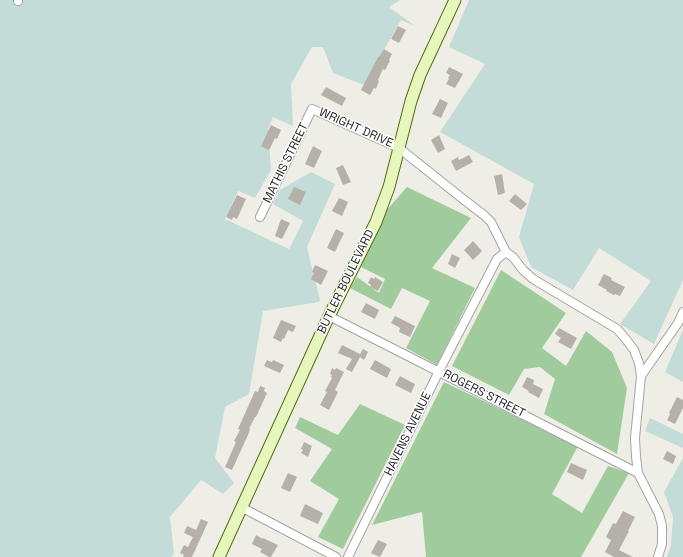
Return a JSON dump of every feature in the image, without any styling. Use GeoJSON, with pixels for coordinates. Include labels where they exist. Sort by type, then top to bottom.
{"type":"FeatureCollection","features":[{"type":"Feature","properties":{"kind":"street","name":"BUTLER BOULEVARD"},"geometry":{"type":"LineString","coordinates":[[219,557],[329,316],[376,222],[389,187],[411,101],[420,75],[455,0]]}},
{"type":"Feature","properties":{"kind":"street","name":"WRIGHT DRIVE"},"geometry":{"type":"LineString","coordinates":[[312,109],[399,148],[488,219],[506,252],[513,257],[523,270],[533,279],[617,329],[634,350],[639,363],[641,376]]}},
{"type":"Feature","properties":{"kind":"street","name":"MATHIS STREET"},"geometry":{"type":"LineString","coordinates":[[260,217],[312,109]]}},
{"type":"Feature","properties":{"kind":"street","name":"HAVENS AVENUE"},"geometry":{"type":"LineString","coordinates":[[348,557],[439,371],[497,259],[506,252]]}},
{"type":"Feature","properties":{"kind":"street"},"geometry":{"type":"LineString","coordinates":[[658,557],[662,544],[662,526],[659,514],[638,473],[636,458],[635,438],[641,376],[678,323],[683,312]]}},
{"type":"Feature","properties":{"kind":"street","name":"ROGERS STREET"},"geometry":{"type":"LineString","coordinates":[[329,316],[638,473]]}},
{"type":"Feature","properties":{"kind":"street"},"geometry":{"type":"LineString","coordinates":[[241,507],[336,557]]}},
{"type":"Feature","properties":{"kind":"green space"},"geometry":{"type":"Polygon","coordinates":[[[407,187],[471,218],[432,268],[475,288],[437,365],[406,348],[430,301],[402,288],[391,309],[350,288],[357,277],[379,293],[385,279],[361,267],[385,212],[407,187]]]}},
{"type":"Feature","properties":{"kind":"green space"},"geometry":{"type":"Polygon","coordinates":[[[501,270],[566,313],[542,348],[566,366],[586,331],[612,352],[627,388],[617,454],[544,414],[555,379],[540,367],[524,369],[509,395],[452,366],[501,270]]]}},
{"type":"Feature","properties":{"kind":"green space"},"geometry":{"type":"Polygon","coordinates":[[[444,382],[578,446],[552,494],[582,513],[608,466],[629,473],[581,557],[426,557],[422,512],[372,525],[444,382]]]}},
{"type":"Feature","properties":{"kind":"green space"},"geometry":{"type":"Polygon","coordinates":[[[360,404],[405,425],[343,549],[318,537],[339,499],[310,481],[332,449],[295,428],[300,417],[338,435],[360,404]]]}},
{"type":"Feature","properties":{"kind":"shaded area"},"geometry":{"type":"Polygon","coordinates":[[[0,0],[400,0],[389,7],[415,26],[401,20],[364,85],[333,73],[323,47],[312,47],[291,84],[293,126],[273,117],[268,129],[271,170],[255,198],[238,191],[225,219],[289,249],[303,221],[273,204],[280,190],[311,172],[335,184],[307,247],[320,300],[319,302],[263,311],[249,394],[225,407],[215,458],[234,483],[223,494],[201,480],[170,517],[174,554],[171,557],[0,557],[0,0]]]}},
{"type":"Feature","properties":{"kind":"shaded area"},"geometry":{"type":"Polygon","coordinates":[[[469,0],[683,0],[683,280],[654,344],[620,324],[651,281],[599,248],[573,290],[531,267],[519,237],[534,184],[440,132],[485,64],[449,47],[469,0]]]}},
{"type":"Feature","properties":{"kind":"shaded area"},"geometry":{"type":"Polygon","coordinates":[[[683,330],[683,382],[665,372],[683,330]]]}},
{"type":"Feature","properties":{"kind":"shaded area"},"geometry":{"type":"Polygon","coordinates":[[[650,418],[683,434],[683,448],[645,431],[650,418]]]}},
{"type":"Feature","properties":{"kind":"shaded area"},"geometry":{"type":"Polygon","coordinates":[[[683,458],[683,557],[667,557],[671,545],[673,517],[664,492],[683,458]]]}},
{"type":"Feature","properties":{"kind":"building"},"geometry":{"type":"Polygon","coordinates":[[[398,26],[406,30],[399,43],[391,39],[398,26]]]}},
{"type":"Feature","properties":{"kind":"building"},"geometry":{"type":"Polygon","coordinates":[[[384,49],[392,54],[389,60],[390,61],[385,70],[383,69],[376,89],[374,88],[370,95],[361,90],[378,57],[384,49]]]}},
{"type":"Feature","properties":{"kind":"building"},"geometry":{"type":"Polygon","coordinates":[[[449,67],[463,74],[455,88],[446,84],[450,75],[446,73],[449,67]]]}},
{"type":"Feature","properties":{"kind":"building"},"geometry":{"type":"Polygon","coordinates":[[[326,87],[346,98],[342,106],[321,95],[326,87]]]}},
{"type":"Feature","properties":{"kind":"building"},"geometry":{"type":"Polygon","coordinates":[[[440,99],[448,103],[441,118],[432,114],[440,99]]]}},
{"type":"Feature","properties":{"kind":"building"},"geometry":{"type":"Polygon","coordinates":[[[271,125],[281,130],[277,139],[275,138],[269,150],[261,146],[271,125]]]}},
{"type":"Feature","properties":{"kind":"building"},"geometry":{"type":"Polygon","coordinates":[[[439,135],[445,149],[438,153],[431,140],[439,135]]]}},
{"type":"Feature","properties":{"kind":"building"},"geometry":{"type":"Polygon","coordinates":[[[313,146],[322,151],[314,168],[305,164],[313,146]]]}},
{"type":"Feature","properties":{"kind":"building"},"geometry":{"type":"Polygon","coordinates":[[[469,155],[473,162],[456,171],[451,161],[458,157],[459,160],[469,155]]]}},
{"type":"Feature","properties":{"kind":"building"},"geometry":{"type":"Polygon","coordinates":[[[343,165],[351,182],[343,185],[336,168],[343,165]]]}},
{"type":"Feature","properties":{"kind":"building"},"geometry":{"type":"Polygon","coordinates":[[[502,174],[505,193],[498,195],[494,176],[502,174]]]}},
{"type":"Feature","properties":{"kind":"building"},"geometry":{"type":"Polygon","coordinates":[[[294,187],[306,192],[300,205],[288,199],[294,187]]]}},
{"type":"Feature","properties":{"kind":"building"},"geometry":{"type":"Polygon","coordinates":[[[515,194],[527,204],[521,210],[509,201],[515,194]]]}},
{"type":"Feature","properties":{"kind":"building"},"geometry":{"type":"Polygon","coordinates":[[[237,195],[246,199],[237,219],[233,217],[232,220],[226,217],[237,195]]]}},
{"type":"Feature","properties":{"kind":"building"},"geometry":{"type":"Polygon","coordinates":[[[339,198],[348,202],[342,216],[332,211],[339,198]]]}},
{"type":"Feature","properties":{"kind":"building"},"geometry":{"type":"Polygon","coordinates":[[[281,219],[290,223],[282,239],[275,236],[281,219]]]}},
{"type":"Feature","properties":{"kind":"building"},"geometry":{"type":"Polygon","coordinates":[[[336,229],[344,233],[335,252],[327,248],[336,229]]]}},
{"type":"Feature","properties":{"kind":"building"},"geometry":{"type":"Polygon","coordinates":[[[473,241],[482,251],[473,260],[464,250],[473,241]]]}},
{"type":"Feature","properties":{"kind":"building"},"geometry":{"type":"Polygon","coordinates":[[[452,254],[460,258],[455,268],[448,264],[452,254]]]}},
{"type":"Feature","properties":{"kind":"building"},"geometry":{"type":"Polygon","coordinates":[[[315,265],[328,271],[321,285],[311,279],[314,273],[312,272],[315,265]]]}},
{"type":"Feature","properties":{"kind":"building"},"geometry":{"type":"Polygon","coordinates":[[[604,274],[612,278],[611,280],[625,287],[620,296],[606,291],[607,290],[598,285],[604,274]]]}},
{"type":"Feature","properties":{"kind":"building"},"geometry":{"type":"Polygon","coordinates":[[[371,277],[374,279],[375,277],[383,282],[378,291],[370,287],[371,285],[368,283],[371,277]]]}},
{"type":"Feature","properties":{"kind":"building"},"geometry":{"type":"Polygon","coordinates":[[[366,303],[379,310],[375,319],[361,312],[366,303]]]}},
{"type":"Feature","properties":{"kind":"building"},"geometry":{"type":"Polygon","coordinates":[[[395,316],[415,326],[410,337],[399,332],[400,328],[391,323],[395,316]]]}},
{"type":"Feature","properties":{"kind":"building"},"geometry":{"type":"Polygon","coordinates":[[[281,320],[296,326],[293,332],[288,330],[281,342],[273,338],[281,320]]]}},
{"type":"Feature","properties":{"kind":"building"},"geometry":{"type":"Polygon","coordinates":[[[559,328],[577,338],[571,349],[558,342],[561,338],[555,334],[559,328]]]}},
{"type":"Feature","properties":{"kind":"building"},"geometry":{"type":"Polygon","coordinates":[[[342,345],[360,354],[363,349],[368,352],[364,360],[360,357],[352,372],[346,369],[352,359],[338,353],[342,345]]]}},
{"type":"Feature","properties":{"kind":"building"},"geometry":{"type":"Polygon","coordinates":[[[267,360],[272,362],[273,360],[284,365],[280,373],[264,366],[267,360]]]}},
{"type":"Feature","properties":{"kind":"building"},"geometry":{"type":"Polygon","coordinates":[[[375,360],[391,369],[387,378],[370,369],[375,360]]]}},
{"type":"Feature","properties":{"kind":"building"},"geometry":{"type":"Polygon","coordinates":[[[332,368],[335,370],[336,368],[344,372],[335,390],[338,392],[329,410],[320,405],[332,378],[332,375],[330,374],[332,368]]]}},
{"type":"Feature","properties":{"kind":"building"},"geometry":{"type":"Polygon","coordinates":[[[400,376],[415,384],[411,393],[395,385],[400,376]]]}},
{"type":"Feature","properties":{"kind":"building"},"geometry":{"type":"Polygon","coordinates":[[[527,377],[534,380],[533,384],[543,389],[539,398],[522,387],[527,377]]]}},
{"type":"Feature","properties":{"kind":"building"},"geometry":{"type":"Polygon","coordinates":[[[260,386],[265,388],[264,391],[267,393],[249,429],[248,435],[232,470],[225,467],[236,442],[234,441],[240,430],[238,429],[255,391],[258,392],[260,386]]]}},
{"type":"Feature","properties":{"kind":"building"},"geometry":{"type":"Polygon","coordinates":[[[677,397],[683,400],[683,408],[675,424],[667,420],[677,397]]]}},
{"type":"Feature","properties":{"kind":"building"},"geometry":{"type":"Polygon","coordinates":[[[304,442],[312,446],[308,457],[301,453],[304,442]]]}},
{"type":"Feature","properties":{"kind":"building"},"geometry":{"type":"Polygon","coordinates":[[[667,451],[676,456],[673,464],[663,459],[667,451]]]}},
{"type":"Feature","properties":{"kind":"building"},"geometry":{"type":"Polygon","coordinates":[[[571,463],[587,470],[583,480],[567,472],[571,463]]]}},
{"type":"Feature","properties":{"kind":"building"},"geometry":{"type":"Polygon","coordinates":[[[288,473],[297,477],[290,492],[281,488],[288,473]]]}},
{"type":"Feature","properties":{"kind":"building"},"geometry":{"type":"Polygon","coordinates":[[[305,504],[323,513],[318,524],[300,516],[305,504]]]}},
{"type":"Feature","properties":{"kind":"building"},"geometry":{"type":"Polygon","coordinates":[[[623,511],[635,517],[619,550],[633,557],[614,557],[605,552],[611,540],[606,537],[613,523],[616,524],[623,511]]]}},
{"type":"Feature","properties":{"kind":"building"},"geometry":{"type":"Polygon","coordinates":[[[201,519],[208,522],[192,557],[183,557],[184,555],[180,553],[184,545],[188,547],[193,537],[184,533],[187,526],[196,530],[201,519]]]}},
{"type":"Feature","properties":{"kind":"building"},"geometry":{"type":"Polygon","coordinates":[[[256,535],[278,545],[271,557],[260,552],[262,549],[252,544],[256,535]]]}},
{"type":"Feature","properties":{"kind":"building"},"geometry":{"type":"Polygon","coordinates":[[[378,540],[387,544],[380,557],[371,553],[378,540]]]}}]}
